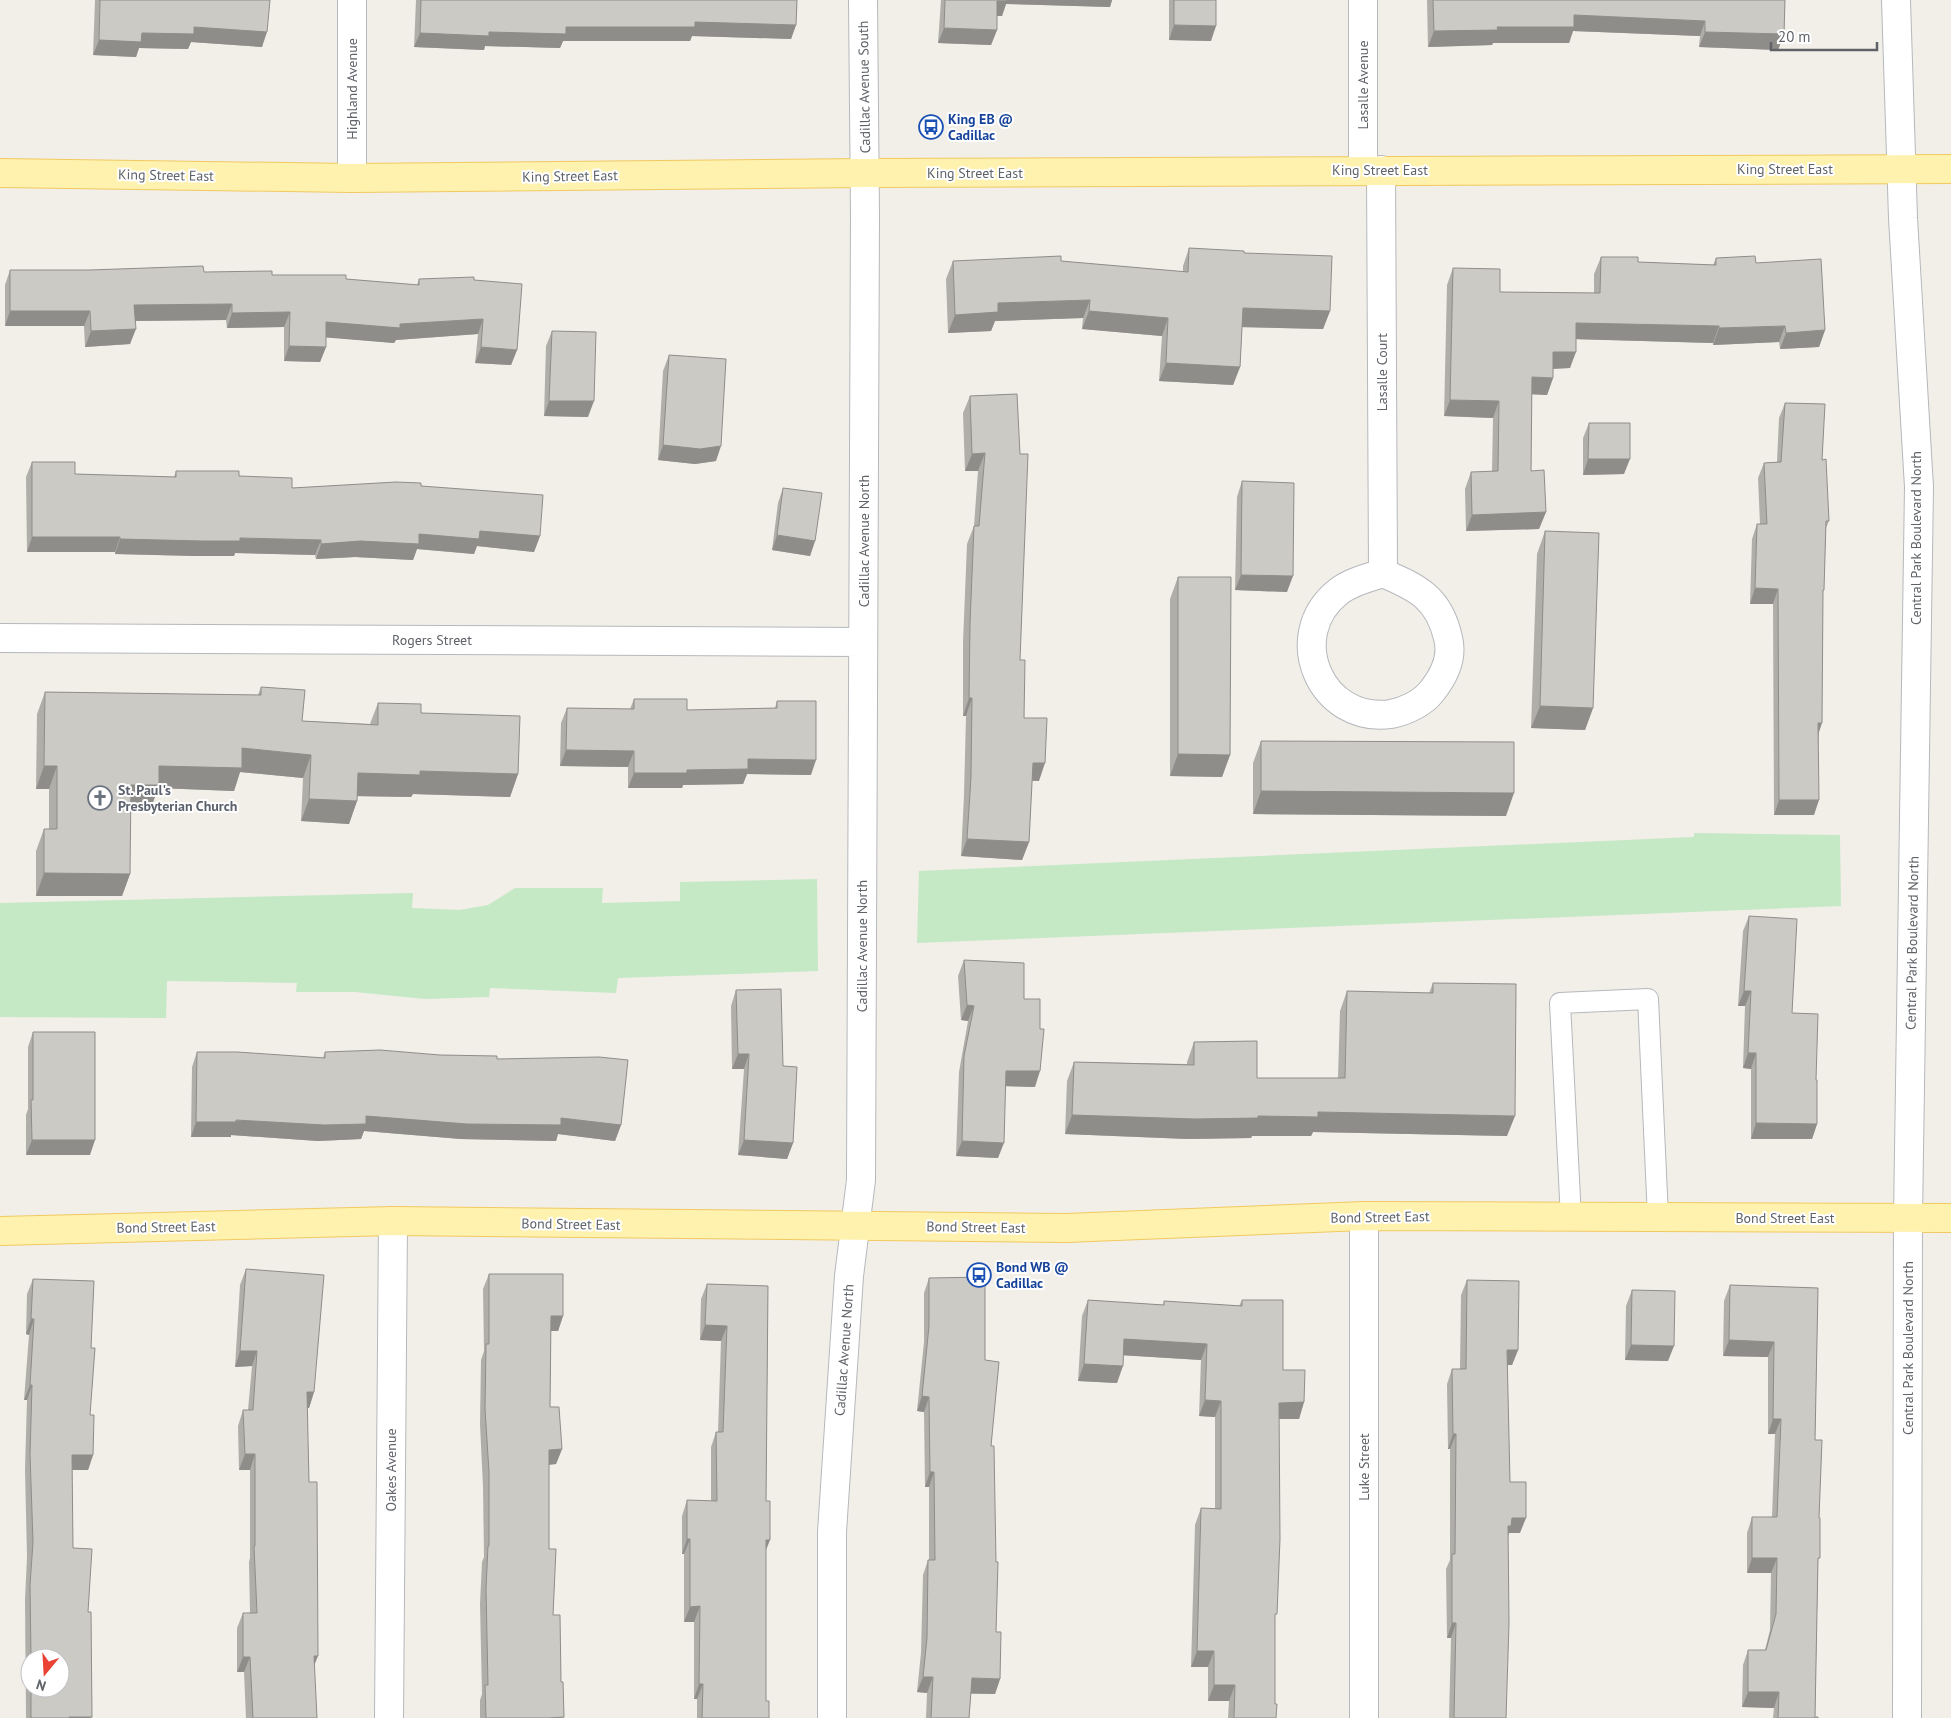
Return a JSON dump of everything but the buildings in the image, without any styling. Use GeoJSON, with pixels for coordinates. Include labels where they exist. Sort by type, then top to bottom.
{"type":"FeatureCollection","features":[{"type":"Feature","properties":{"kind":"main road","name":"King Street East"},"geometry":{"type":"LineString","coordinates":[[0,173],[352,178],[1372,170],[1951,169]]}},
{"type":"Feature","properties":{"kind":"main road","name":"Bond Street East"},"geometry":{"type":"LineString","coordinates":[[0,1231],[393,1222],[1066,1228],[1364,1216],[1951,1218]]}},
{"type":"Feature","properties":{"kind":"street","name":"Highland Avenue"},"geometry":{"type":"LineString","coordinates":[[352,0],[352,178]]}},
{"type":"Feature","properties":{"kind":"street","name":"Cadillac Avenue South"},"geometry":{"type":"LineString","coordinates":[[864,0],[865,173]]}},
{"type":"Feature","properties":{"kind":"street","name":"Lasalle Avenue"},"geometry":{"type":"LineString","coordinates":[[1363,0],[1372,170]]}},
{"type":"Feature","properties":{"kind":"street","name":"Central Park Boulevard North"},"geometry":{"type":"LineString","coordinates":[[1896,0],[1911,379],[1919,487],[1908,1218],[1907,1718]]}},
{"type":"Feature","properties":{"kind":"street","name":"Lasalle Court"},"geometry":{"type":"LineString","coordinates":[[1372,170],[1383,573]]}},
{"type":"Feature","properties":{"kind":"street","name":"Cadillac Avenue North"},"geometry":{"type":"LineString","coordinates":[[832,1718],[832,1532],[849,1276],[861,1180],[865,173]]}},
{"type":"Feature","properties":{"kind":"street"},"geometry":{"type":"LineString","coordinates":[[1383,573],[1422,592],[1439,610],[1449,640],[1448,664],[1441,680],[1426,698],[1402,712],[1378,716],[1361,713],[1339,702],[1318,678],[1311,654],[1313,629],[1324,606],[1338,591],[1360,580],[1383,573]]}},
{"type":"Feature","properties":{"kind":"street","name":"Rogers Street"},"geometry":{"type":"LineString","coordinates":[[0,638],[863,642]]}},
{"type":"Feature","properties":{"kind":"street","name":"Luke Street"},"geometry":{"type":"LineString","coordinates":[[1364,1216],[1364,1718]]}},
{"type":"Feature","properties":{"kind":"street","name":"Oakes Avenue"},"geometry":{"type":"LineString","coordinates":[[389,1718],[393,1222]]}},
{"type":"Feature","properties":{"kind":"lane"},"geometry":{"type":"LineString","coordinates":[[1571,1218],[1560,1003],[1648,999],[1658,1218]]}},
{"type":"Feature","properties":{"kind":"green space"},"geometry":{"type":"Polygon","coordinates":[[[1694,833],[1840,835],[1841,906],[917,943],[919,871],[1694,837],[1694,833]]]}},
{"type":"Feature","properties":{"kind":"green space"},"geometry":{"type":"Polygon","coordinates":[[[817,879],[818,971],[618,978],[616,993],[490,988],[489,997],[425,999],[355,992],[296,992],[297,983],[167,981],[166,1018],[0,1017],[0,903],[413,893],[412,908],[460,910],[488,905],[515,888],[603,888],[602,903],[680,901],[680,882],[817,879]]]}},
{"type":"Feature","properties":{"kind":"place","name":"King EB @ Cadillac"},"geometry":{"type":"Point","coordinates":[931,127]}},
{"type":"Feature","properties":{"kind":"place","name":"St. Paul's Presbyterian Church"},"geometry":{"type":"Point","coordinates":[100,798]}},
{"type":"Feature","properties":{"kind":"place","name":"Bond WB @ Cadillac"},"geometry":{"type":"Point","coordinates":[979,1275]}}]}
